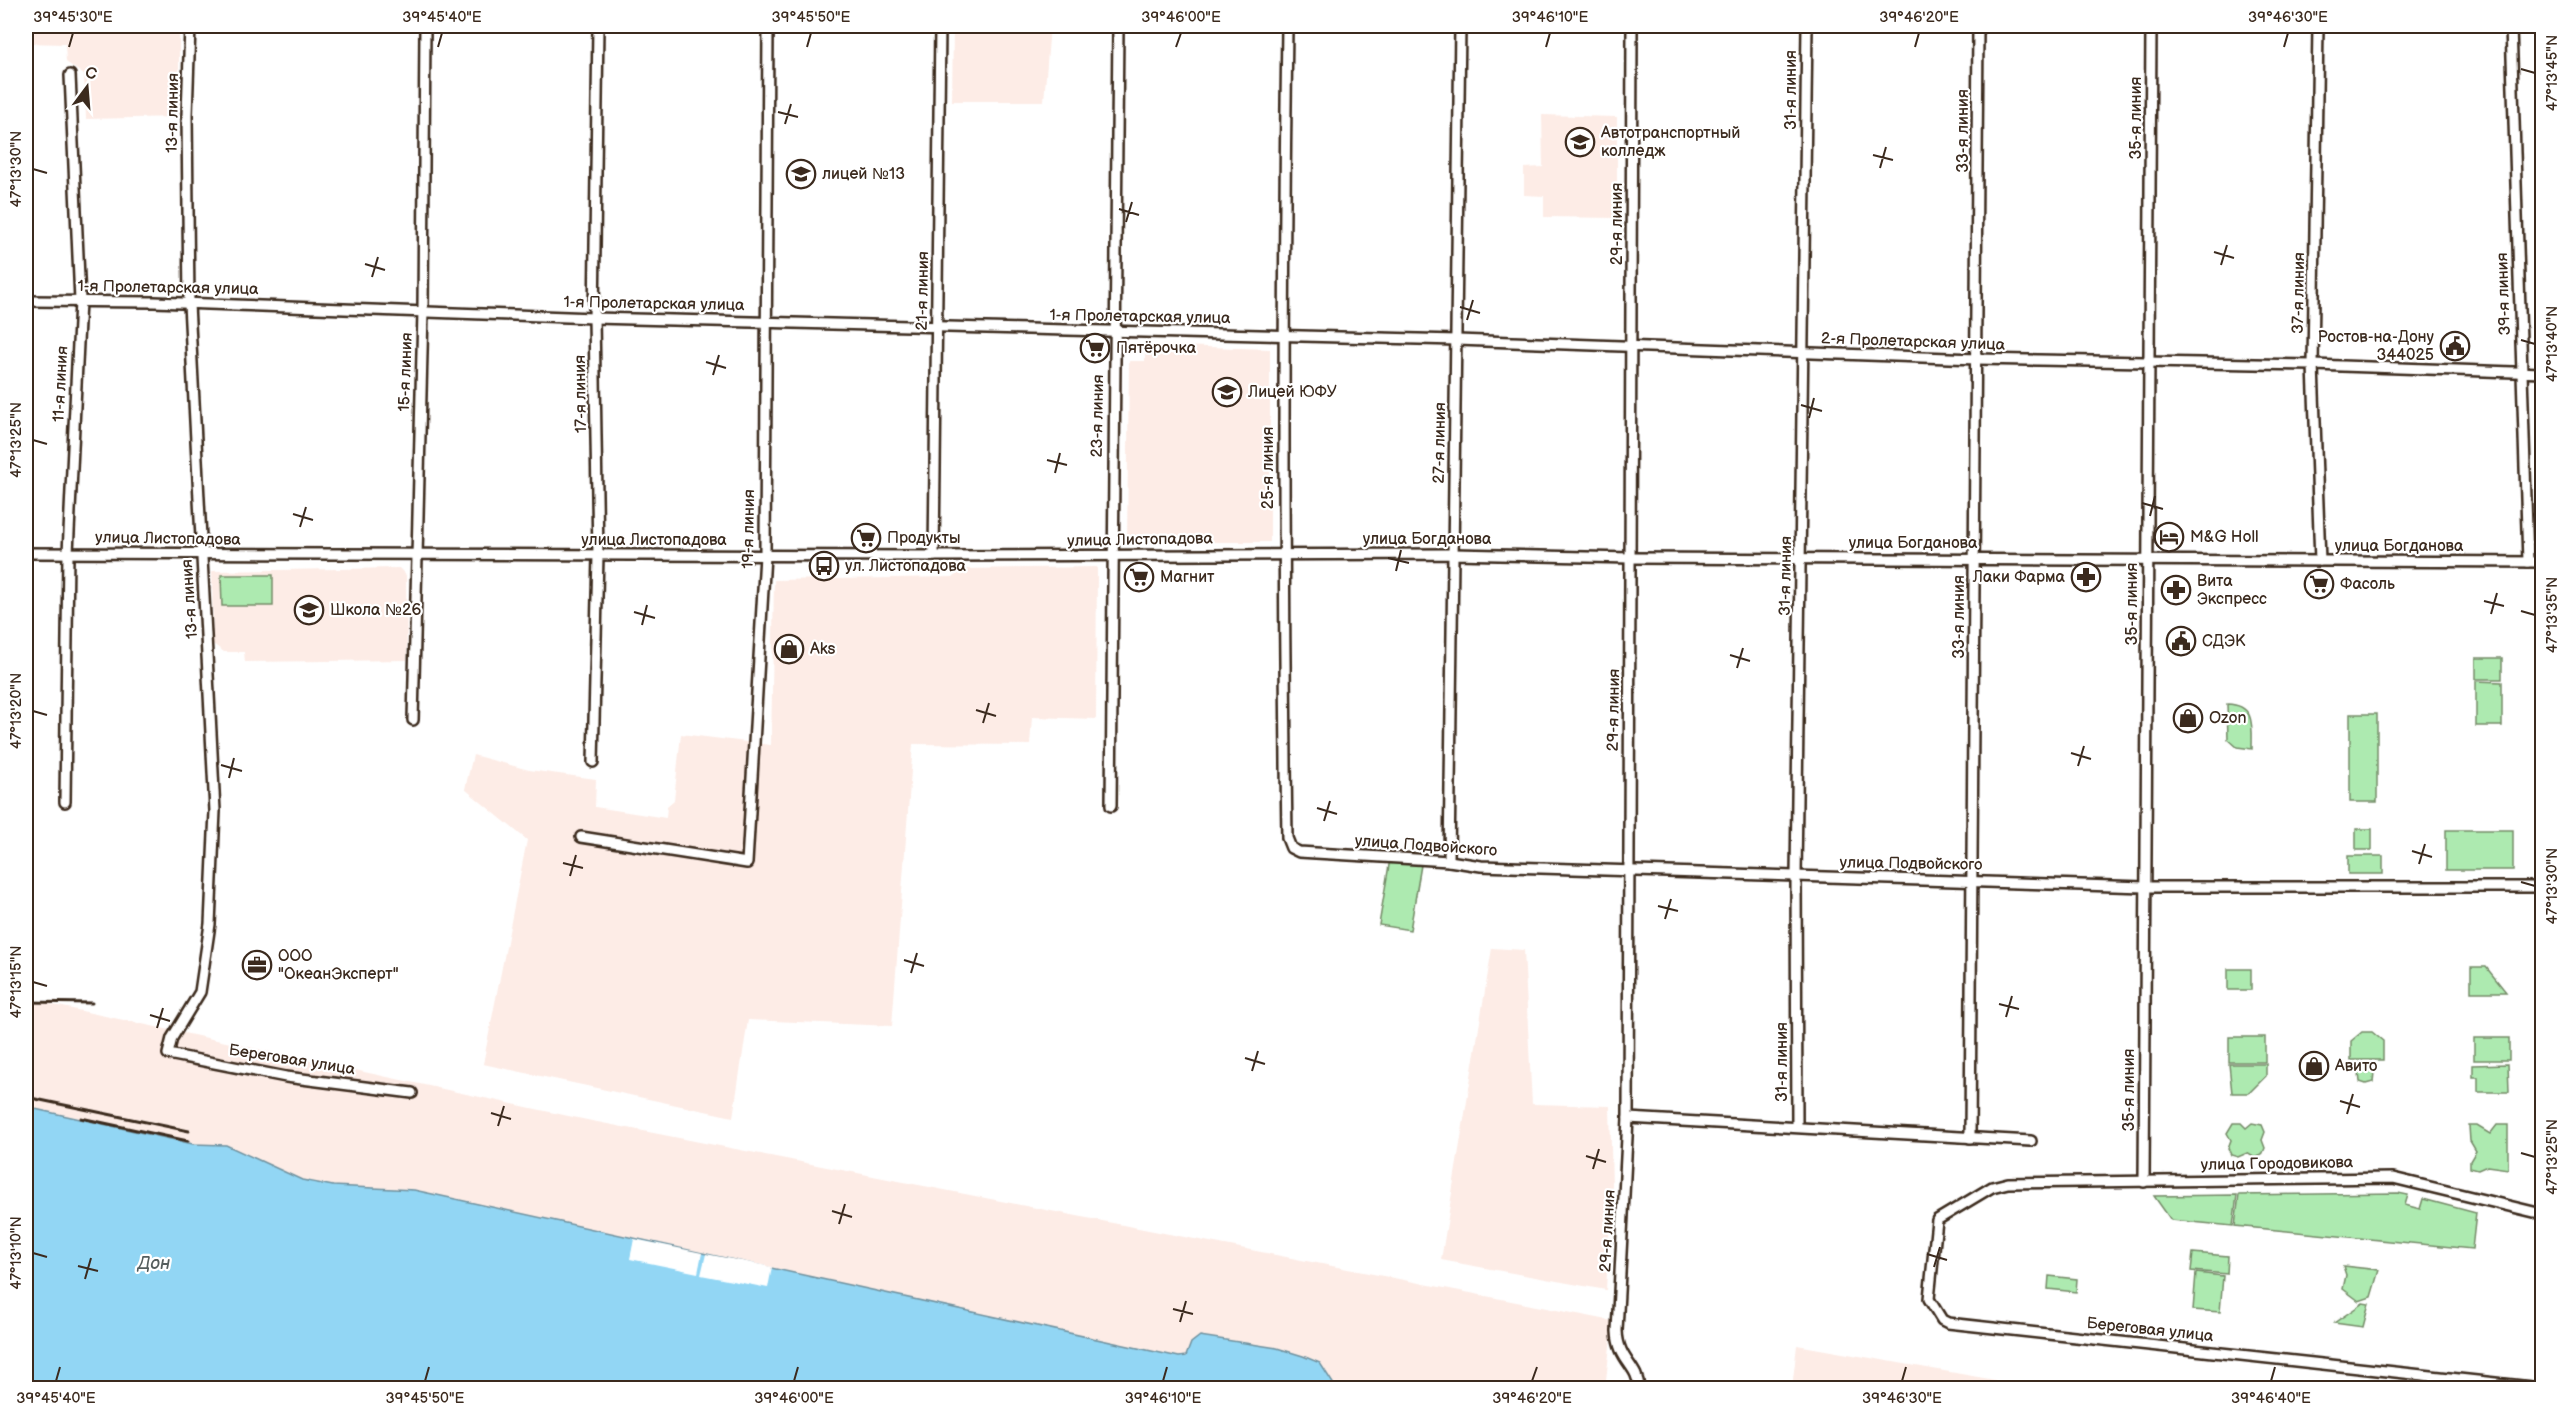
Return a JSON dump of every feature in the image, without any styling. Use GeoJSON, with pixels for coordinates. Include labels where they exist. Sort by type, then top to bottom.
{"type":"FeatureCollection","features":[{"type":"Feature","properties":{"kind":"street","name":"13-я линия"},"geometry":{"type":"LineString","coordinates":[[168,1054],[172,1038],[200,992],[210,924],[215,811],[189,304],[187,115],[190,26]]}},
{"type":"Feature","properties":{"kind":"street","name":"15-я линия"},"geometry":{"type":"LineString","coordinates":[[413,720],[418,555],[416,499],[423,311],[425,26]]}},
{"type":"Feature","properties":{"kind":"street","name":"17-я линия"},"geometry":{"type":"LineString","coordinates":[[593,762],[598,555],[594,318],[598,26]]}},
{"type":"Feature","properties":{"kind":"street","name":"19-я линия"},"geometry":{"type":"LineString","coordinates":[[580,837],[747,863],[765,555],[768,26]]}},
{"type":"Feature","properties":{"kind":"street","name":"21-я линия"},"geometry":{"type":"LineString","coordinates":[[934,556],[940,26]]}},
{"type":"Feature","properties":{"kind":"street","name":"23-я линия"},"geometry":{"type":"LineString","coordinates":[[1111,806],[1111,555],[1118,26]]}},
{"type":"Feature","properties":{"kind":"street","name":"25-я линия"},"geometry":{"type":"LineString","coordinates":[[1287,26],[1282,336],[1287,838]]}},
{"type":"Feature","properties":{"kind":"street","name":"27-я линия"},"geometry":{"type":"LineString","coordinates":[[1449,861],[1460,26]]}},
{"type":"Feature","properties":{"kind":"street","name":"29-я линия"},"geometry":{"type":"LineString","coordinates":[[1632,26],[1628,1118],[1617,1346],[1632,1367],[1639,1389]]}},
{"type":"Feature","properties":{"kind":"street","name":"31-я линия"},"geometry":{"type":"LineString","coordinates":[[1797,1127],[1796,876],[1802,557],[1807,26]]}},
{"type":"Feature","properties":{"kind":"street","name":"33-я линия"},"geometry":{"type":"LineString","coordinates":[[1970,1138],[1978,26]]}},
{"type":"Feature","properties":{"kind":"street","name":"35-я линия"},"geometry":{"type":"LineString","coordinates":[[2144,1182],[2147,560],[2151,363],[2151,26]]}},
{"type":"Feature","properties":{"kind":"street","name":"37-я линия"},"geometry":{"type":"LineString","coordinates":[[2318,26],[2313,365],[2320,561]]}},
{"type":"Feature","properties":{"kind":"street","name":"39-я линия"},"geometry":{"type":"LineString","coordinates":[[2511,26],[2528,561]]}},
{"type":"Feature","properties":{"kind":"street","name":"11-я линия"},"geometry":{"type":"LineString","coordinates":[[65,802],[68,553],[80,301],[70,75]]}},
{"type":"Feature","properties":{"kind":"street","name":"1-я Пролетарская улица"},"geometry":{"type":"LineString","coordinates":[[26,301],[1282,336]]}},
{"type":"Feature","properties":{"kind":"street","name":"2-я Пролетарская улица"},"geometry":{"type":"LineString","coordinates":[[1282,336],[1632,345],[1977,359],[2313,365],[2542,373]]}},
{"type":"Feature","properties":{"kind":"street","name":"улица Листопадова"},"geometry":{"type":"LineString","coordinates":[[26,553],[934,556],[1283,553]]}},
{"type":"Feature","properties":{"kind":"street","name":"улица Богданова"},"geometry":{"type":"LineString","coordinates":[[1283,553],[1631,558],[2542,562]]}},
{"type":"Feature","properties":{"kind":"street","name":"улица Подвойского"},"geometry":{"type":"LineString","coordinates":[[1287,838],[1291,848],[1299,852],[1449,861],[1481,866],[2145,887],[2542,887]]}},
{"type":"Feature","properties":{"kind":"street","name":"Береговая улица"},"geometry":{"type":"LineString","coordinates":[[168,1054],[286,1077],[412,1093]]}},
{"type":"Feature","properties":{"kind":"street"},"geometry":{"type":"LineString","coordinates":[[1628,1118],[2031,1141]]}},
{"type":"Feature","properties":{"kind":"street","name":"улица Городовикова"},"geometry":{"type":"LineString","coordinates":[[2008,1183],[2396,1178],[2542,1214]]}},
{"type":"Feature","properties":{"kind":"street","name":"Береговая улица"},"geometry":{"type":"LineString","coordinates":[[2008,1183],[1992,1187],[1937,1220],[1929,1299],[1945,1322],[2541,1389]]}},
{"type":"Feature","properties":{"kind":"shaded area"},"geometry":{"type":"Polygon","coordinates":[[[26,26],[179,26],[179,117],[86,119],[84,75],[66,62],[65,44],[26,43],[26,26]]]}},
{"type":"Feature","properties":{"kind":"shaded area"},"geometry":{"type":"Polygon","coordinates":[[[953,26],[1050,26],[1044,101],[952,101],[953,26]]]}},
{"type":"Feature","properties":{"kind":"shaded area","name":"Автотранспортный колледж"},"geometry":{"type":"Polygon","coordinates":[[[1542,115],[1617,117],[1617,218],[1544,217],[1544,196],[1524,195],[1524,168],[1543,167],[1542,115]]]}},
{"type":"Feature","properties":{"kind":"shaded area"},"geometry":{"type":"Polygon","coordinates":[[[1145,345],[1270,349],[1270,542],[1127,542],[1129,361],[1145,361],[1145,345]]]}},
{"type":"Feature","properties":{"kind":"shaded area"},"geometry":{"type":"Polygon","coordinates":[[[1097,567],[1096,719],[1032,717],[1030,745],[913,744],[892,1026],[748,1020],[733,1117],[483,1064],[527,840],[465,789],[473,755],[529,770],[596,779],[595,807],[666,818],[667,806],[674,800],[681,734],[771,745],[774,580],[953,577],[963,569],[1097,567]]]}},
{"type":"Feature","properties":{"kind":"shaded area","name":"Школа №26"},"geometry":{"type":"Polygon","coordinates":[[[399,568],[406,575],[407,660],[245,662],[244,652],[224,652],[213,644],[212,571],[399,568]]]}},
{"type":"Feature","properties":{"kind":"shaded area"},"geometry":{"type":"Polygon","coordinates":[[[1492,948],[1524,950],[1532,1104],[1610,1106],[1612,1187],[1606,1290],[1441,1260],[1492,948]]]}},
{"type":"Feature","properties":{"kind":"shaded area"},"geometry":{"type":"Polygon","coordinates":[[[26,999],[587,1120],[1613,1321],[1605,1388],[1336,1388],[1329,1378],[1188,1353],[1184,1358],[1068,1335],[414,1190],[333,1186],[302,1180],[226,1145],[193,1144],[26,1107],[26,999]]]}},
{"type":"Feature","properties":{"kind":"shaded area"},"geometry":{"type":"Polygon","coordinates":[[[1797,1345],[1995,1380],[1995,1388],[1792,1388],[1797,1345]]]}},
{"type":"Feature","properties":{"kind":"green space"},"geometry":{"type":"Polygon","coordinates":[[[221,575],[273,575],[273,606],[222,606],[221,575]]]}},
{"type":"Feature","properties":{"kind":"green space"},"geometry":{"type":"Polygon","coordinates":[[[2476,658],[2502,658],[2502,679],[2476,679],[2476,658]]]}},
{"type":"Feature","properties":{"kind":"green space"},"geometry":{"type":"Polygon","coordinates":[[[2476,681],[2502,682],[2502,726],[2476,726],[2476,681]]]}},
{"type":"Feature","properties":{"kind":"green space"},"geometry":{"type":"Polygon","coordinates":[[[2227,704],[2243,708],[2248,713],[2252,725],[2252,749],[2237,747],[2228,739],[2227,704]]]}},
{"type":"Feature","properties":{"kind":"green space"},"geometry":{"type":"Polygon","coordinates":[[[2350,714],[2377,714],[2377,802],[2350,802],[2350,714]]]}},
{"type":"Feature","properties":{"kind":"green space"},"geometry":{"type":"Polygon","coordinates":[[[2356,829],[2372,829],[2372,850],[2356,850],[2356,829]]]}},
{"type":"Feature","properties":{"kind":"green space"},"geometry":{"type":"Polygon","coordinates":[[[2446,830],[2513,830],[2513,870],[2446,870],[2446,830]]]}},
{"type":"Feature","properties":{"kind":"green space"},"geometry":{"type":"Polygon","coordinates":[[[2348,856],[2383,856],[2383,874],[2348,874],[2348,856]]]}},
{"type":"Feature","properties":{"kind":"green space"},"geometry":{"type":"Polygon","coordinates":[[[1390,859],[1421,865],[1410,930],[1379,925],[1390,859]]]}},
{"type":"Feature","properties":{"kind":"green space"},"geometry":{"type":"Polygon","coordinates":[[[2471,967],[2486,967],[2506,992],[2471,992],[2471,967]]]}},
{"type":"Feature","properties":{"kind":"green space"},"geometry":{"type":"Polygon","coordinates":[[[2228,969],[2251,969],[2251,990],[2228,990],[2228,969]]]}},
{"type":"Feature","properties":{"kind":"green space"},"geometry":{"type":"Polygon","coordinates":[[[2362,1032],[2372,1032],[2383,1041],[2383,1060],[2351,1060],[2351,1041],[2362,1032]]]}},
{"type":"Feature","properties":{"kind":"green space"},"geometry":{"type":"Polygon","coordinates":[[[2229,1037],[2265,1037],[2265,1062],[2229,1062],[2229,1037]]]}},
{"type":"Feature","properties":{"kind":"green space"},"geometry":{"type":"Polygon","coordinates":[[[2474,1038],[2509,1038],[2509,1060],[2474,1060],[2474,1038]]]}},
{"type":"Feature","properties":{"kind":"green space"},"geometry":{"type":"Polygon","coordinates":[[[2358,1063],[2375,1063],[2373,1082],[2366,1084],[2360,1082],[2358,1063]]]}},
{"type":"Feature","properties":{"kind":"green space"},"geometry":{"type":"Polygon","coordinates":[[[2229,1064],[2266,1064],[2266,1076],[2249,1093],[2232,1093],[2229,1064]]]}},
{"type":"Feature","properties":{"kind":"green space"},"geometry":{"type":"Polygon","coordinates":[[[2508,1064],[2509,1092],[2478,1092],[2478,1077],[2473,1077],[2473,1065],[2508,1064]]]}},
{"type":"Feature","properties":{"kind":"green space"},"geometry":{"type":"Polygon","coordinates":[[[2233,1123],[2241,1123],[2246,1128],[2252,1123],[2262,1125],[2265,1132],[2262,1140],[2265,1148],[2262,1155],[2255,1158],[2247,1153],[2238,1157],[2231,1155],[2228,1148],[2231,1140],[2227,1133],[2233,1123]]]}},
{"type":"Feature","properties":{"kind":"green space"},"geometry":{"type":"Polygon","coordinates":[[[2497,1125],[2508,1125],[2508,1169],[2487,1166],[2478,1170],[2470,1168],[2470,1161],[2476,1151],[2470,1141],[2469,1126],[2477,1126],[2490,1134],[2497,1125]]]}},
{"type":"Feature","properties":{"kind":"green space"},"geometry":{"type":"Polygon","coordinates":[[[2398,1193],[2408,1195],[2405,1205],[2420,1209],[2423,1199],[2476,1213],[2472,1249],[2235,1226],[2239,1195],[2398,1193]]]}},
{"type":"Feature","properties":{"kind":"green space"},"geometry":{"type":"Polygon","coordinates":[[[2237,1195],[2233,1226],[2171,1220],[2154,1196],[2237,1195]]]}},
{"type":"Feature","properties":{"kind":"green space"},"geometry":{"type":"Polygon","coordinates":[[[2193,1253],[2228,1256],[2227,1274],[2191,1271],[2193,1253]]]}},
{"type":"Feature","properties":{"kind":"green space"},"geometry":{"type":"Polygon","coordinates":[[[2343,1266],[2379,1270],[2371,1297],[2359,1301],[2343,1289],[2346,1275],[2343,1266]]]}},
{"type":"Feature","properties":{"kind":"green space"},"geometry":{"type":"Polygon","coordinates":[[[2196,1273],[2223,1276],[2220,1312],[2193,1310],[2196,1273]]]}},
{"type":"Feature","properties":{"kind":"green space"},"geometry":{"type":"Polygon","coordinates":[[[2049,1276],[2077,1279],[2076,1292],[2048,1289],[2049,1276]]]}},
{"type":"Feature","properties":{"kind":"green space"},"geometry":{"type":"Polygon","coordinates":[[[2363,1303],[2369,1304],[2363,1327],[2334,1323],[2363,1303]]]}},
{"type":"Feature","properties":{"kind":"water","name":"Дон"},"geometry":{"type":"Polygon","coordinates":[[[26,1107],[193,1144],[226,1145],[302,1180],[333,1186],[414,1190],[1179,1357],[1186,1356],[1191,1343],[1200,1336],[1277,1348],[1320,1363],[1336,1388],[26,1388],[26,1107]]]}},
{"type":"Feature","properties":{"kind":"pier"},"geometry":{"type":"Polygon","coordinates":[[[634,1239],[702,1253],[698,1273],[630,1259],[634,1239]]]}},
{"type":"Feature","properties":{"kind":"pier"},"geometry":{"type":"Polygon","coordinates":[[[706,1254],[772,1267],[768,1288],[701,1275],[706,1254]]]}},
{"type":"Feature","properties":{"kind":"railway"},"geometry":{"type":"LineString","coordinates":[[26,1002],[92,1003]]}},
{"type":"Feature","properties":{"kind":"railway"},"geometry":{"type":"LineString","coordinates":[[26,1097],[189,1131]]}},
{"type":"Feature","properties":{"kind":"railway"},"geometry":{"type":"LineString","coordinates":[[81,1118],[188,1141]]}},
{"type":"Feature","properties":{"kind":"place","name":"Автотранспортный колледж"},"geometry":{"type":"Point","coordinates":[1580,142]}},
{"type":"Feature","properties":{"kind":"place","name":"лицей №13"},"geometry":{"type":"Point","coordinates":[801,174]}},
{"type":"Feature","properties":{"kind":"place","name":"Ростов-на-Дону 344025"},"geometry":{"type":"Point","coordinates":[2455,346]}},
{"type":"Feature","properties":{"kind":"place","name":"Пятёрочка"},"geometry":{"type":"Point","coordinates":[1095,348]}},
{"type":"Feature","properties":{"kind":"place","name":"Лицей ЮФУ"},"geometry":{"type":"Point","coordinates":[1227,392]}},
{"type":"Feature","properties":{"kind":"place","name":"M&G Holl"},"geometry":{"type":"Point","coordinates":[2169,537]}},
{"type":"Feature","properties":{"kind":"place","name":"Продукты"},"geometry":{"type":"Point","coordinates":[866,538]}},
{"type":"Feature","properties":{"kind":"place","name":"ул. Листопадова"},"geometry":{"type":"Point","coordinates":[824,566]}},
{"type":"Feature","properties":{"kind":"place","name":"Магнит"},"geometry":{"type":"Point","coordinates":[1139,577]}},
{"type":"Feature","properties":{"kind":"place","name":"Лаки Фарма"},"geometry":{"type":"Point","coordinates":[2086,577]}},
{"type":"Feature","properties":{"kind":"place","name":"Фасоль"},"geometry":{"type":"Point","coordinates":[2319,584]}},
{"type":"Feature","properties":{"kind":"place","name":"Вита Экспресс"},"geometry":{"type":"Point","coordinates":[2176,590]}},
{"type":"Feature","properties":{"kind":"place","name":"Школа №26"},"geometry":{"type":"Point","coordinates":[309,610]}},
{"type":"Feature","properties":{"kind":"place","name":"СДЭК"},"geometry":{"type":"Point","coordinates":[2181,641]}},
{"type":"Feature","properties":{"kind":"place","name":"Aks"},"geometry":{"type":"Point","coordinates":[789,649]}},
{"type":"Feature","properties":{"kind":"place","name":"Ozon"},"geometry":{"type":"Point","coordinates":[2188,718]}},
{"type":"Feature","properties":{"kind":"place","name":"ООО \"ОкеанЭксперт\""},"geometry":{"type":"Point","coordinates":[257,965]}},
{"type":"Feature","properties":{"kind":"place","name":"Авито"},"geometry":{"type":"Point","coordinates":[2314,1066]}}]}
